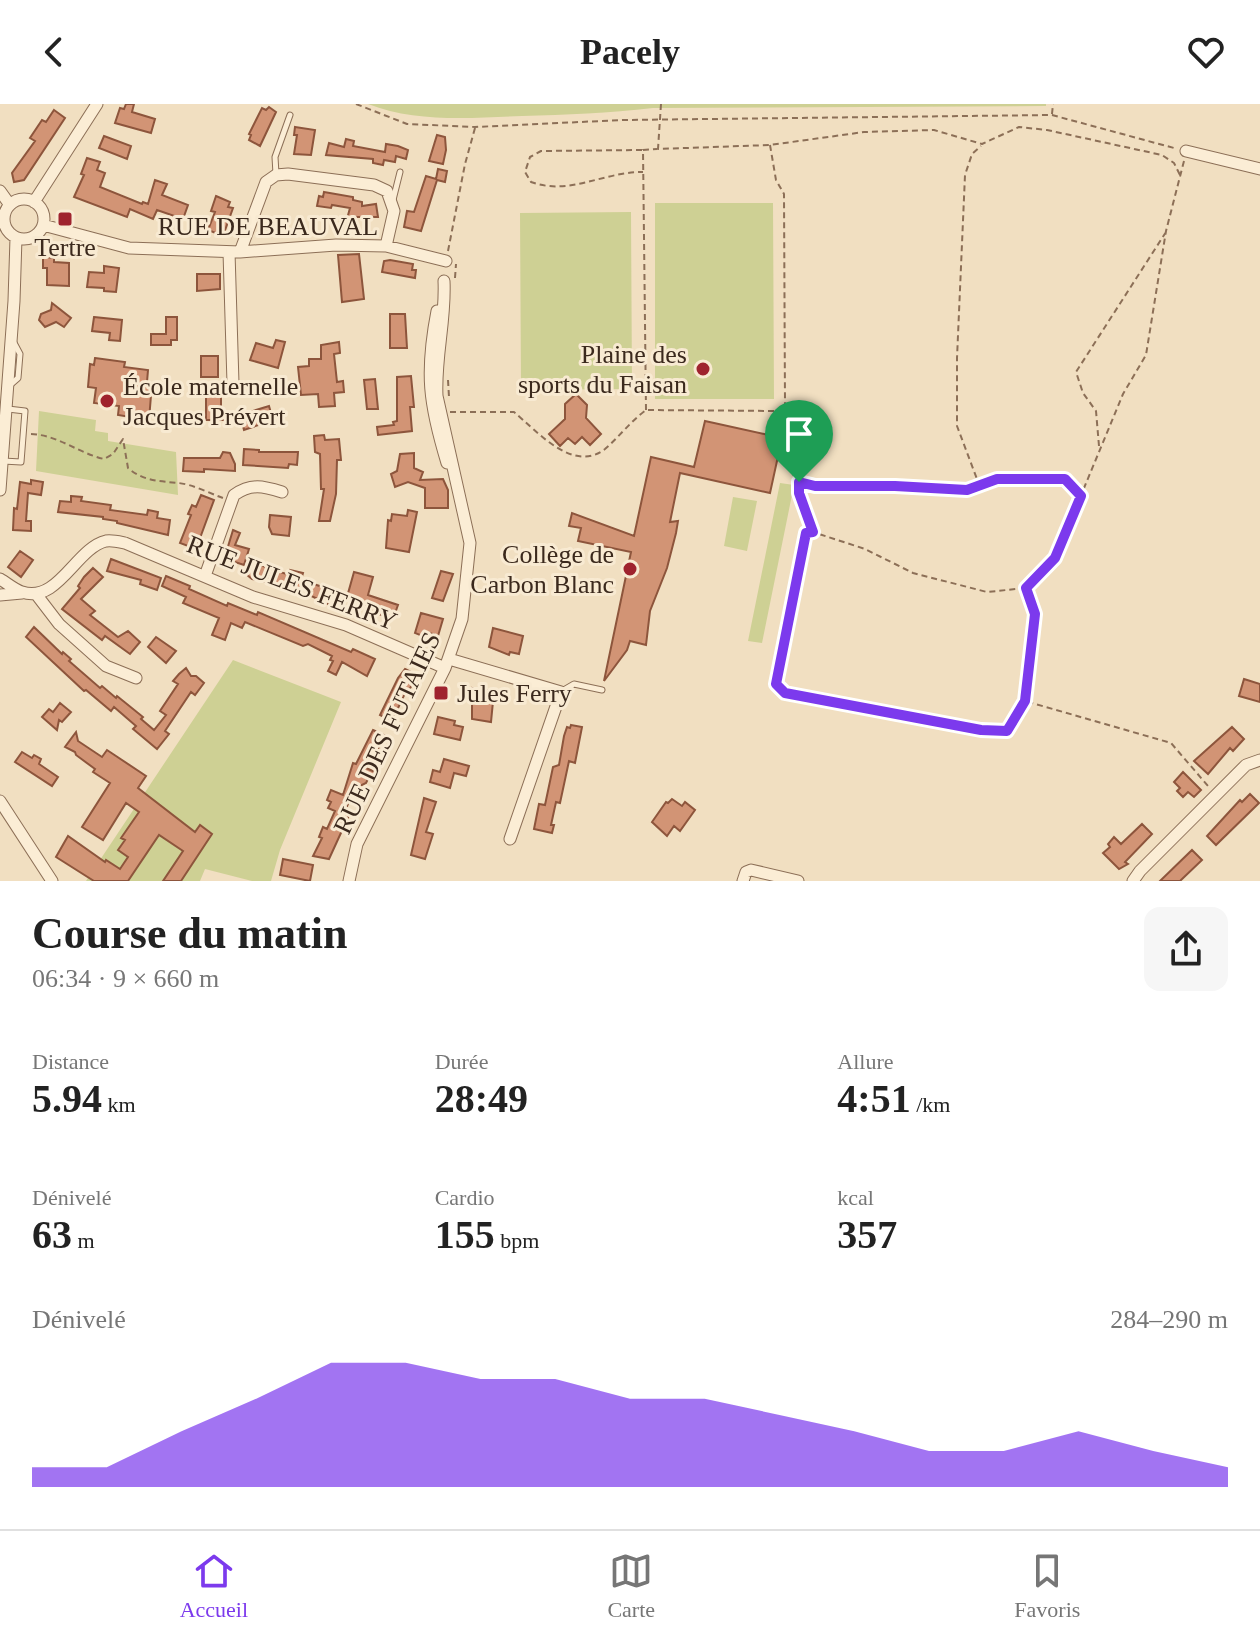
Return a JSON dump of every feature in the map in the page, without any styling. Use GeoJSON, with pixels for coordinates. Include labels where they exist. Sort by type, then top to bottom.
{"type":"FeatureCollection","features":[{"type":"Feature","properties":{"kind":"street"},"geometry":{"type":"LineString","coordinates":[[35,199],[97,104]]}},
{"type":"Feature","properties":{"kind":"street"},"geometry":{"type":"LineString","coordinates":[[1186,151],[1260,169]]}},
{"type":"Feature","properties":{"kind":"street"},"geometry":{"type":"LineString","coordinates":[[233,383],[235,252],[266,182],[276,175],[288,174],[374,185],[387,191],[394,211],[386,246]]}},
{"type":"Feature","properties":{"kind":"street"},"geometry":{"type":"LineString","coordinates":[[0,191],[10,205]]}},
{"type":"Feature","properties":{"kind":"street"},"geometry":{"type":"LineString","coordinates":[[21,199],[35,199],[43,212],[43,225],[29,239],[16,238],[7,230],[2,219],[10,205],[21,199]]}},
{"type":"Feature","properties":{"kind":"street","name":"RUE DE BEAUVAL"},"geometry":{"type":"LineString","coordinates":[[43,225],[129,248],[235,252],[336,245],[386,246],[447,256]]}},
{"type":"Feature","properties":{"kind":"street"},"geometry":{"type":"LineString","coordinates":[[0,490],[16,238]]}},
{"type":"Feature","properties":{"kind":"street","name":"RUE DES FUTAIES"},"geometry":{"type":"LineString","coordinates":[[447,256],[429,351],[430,399],[443,453],[463,509]]}},
{"type":"Feature","properties":{"kind":"street","name":"RUE DES FUTAIES"},"geometry":{"type":"LineString","coordinates":[[349,881],[357,844],[447,664],[462,619],[470,543],[441,412],[436,374],[445,302],[444,281]]}},
{"type":"Feature","properties":{"kind":"street"},"geometry":{"type":"LineString","coordinates":[[205,576],[234,495],[244,488],[259,485],[282,492]]}},
{"type":"Feature","properties":{"kind":"street","name":"RUE JULES FERRY"},"geometry":{"type":"LineString","coordinates":[[36,594],[52,586],[91,550],[107,541],[125,543],[253,597],[346,625],[447,664],[561,692]]}},
{"type":"Feature","properties":{"kind":"street"},"geometry":{"type":"LineString","coordinates":[[0,579],[22,593]]}},
{"type":"Feature","properties":{"kind":"street"},"geometry":{"type":"LineString","coordinates":[[0,595],[36,594],[59,624],[106,666],[136,678]]}},
{"type":"Feature","properties":{"kind":"street"},"geometry":{"type":"LineString","coordinates":[[510,839],[561,692]]}},
{"type":"Feature","properties":{"kind":"street"},"geometry":{"type":"LineString","coordinates":[[1133,881],[1246,765],[1260,760]]}},
{"type":"Feature","properties":{"kind":"street"},"geometry":{"type":"LineString","coordinates":[[0,801],[51,880]]}},
{"type":"Feature","properties":{"kind":"street"},"geometry":{"type":"LineString","coordinates":[[743,881],[746,872],[751,870],[798,881]]}},
{"type":"Feature","properties":{"kind":"lane"},"geometry":{"type":"LineString","coordinates":[[276,175],[275,157],[290,115]]}},
{"type":"Feature","properties":{"kind":"lane"},"geometry":{"type":"LineString","coordinates":[[392,201],[400,172]]}},
{"type":"Feature","properties":{"kind":"lane"},"geometry":{"type":"LineString","coordinates":[[2,461],[21,462],[25,411],[3,406]]}},
{"type":"Feature","properties":{"kind":"lane"},"geometry":{"type":"LineString","coordinates":[[561,692],[574,684],[602,690]]}},
{"type":"Feature","properties":{"kind":"path"},"geometry":{"type":"LineString","coordinates":[[356,104],[407,124],[475,127],[1052,115],[1186,151],[1166,231],[1146,355],[1123,394],[1055,558],[1026,588],[987,592],[913,573],[865,549],[813,532],[806,533],[776,684],[785,693],[1007,731],[1025,701],[1035,614],[1026,588]]}},
{"type":"Feature","properties":{"kind":"path"},"geometry":{"type":"LineString","coordinates":[[658,149],[661,104]]}},
{"type":"Feature","properties":{"kind":"path"},"geometry":{"type":"LineString","coordinates":[[1052,115],[1053,104]]}},
{"type":"Feature","properties":{"kind":"path"},"geometry":{"type":"LineString","coordinates":[[447,256],[475,127]]}},
{"type":"Feature","properties":{"kind":"path"},"geometry":{"type":"LineString","coordinates":[[980,487],[957,426],[965,175],[972,154],[982,144],[1019,127],[1047,130],[1162,155],[1174,163],[1181,176]]}},
{"type":"Feature","properties":{"kind":"path"},"geometry":{"type":"LineString","coordinates":[[643,172],[615,173],[572,187],[553,187],[531,182],[526,177],[525,168],[530,157],[541,151],[770,145],[864,132],[934,130],[982,144]]}},
{"type":"Feature","properties":{"kind":"path"},"geometry":{"type":"LineString","coordinates":[[441,412],[514,412],[563,453],[579,456],[602,451],[646,410],[778,411],[785,404],[784,194],[776,180],[770,145]]}},
{"type":"Feature","properties":{"kind":"path"},"geometry":{"type":"LineString","coordinates":[[643,150],[646,410]]}},
{"type":"Feature","properties":{"kind":"path"},"geometry":{"type":"LineString","coordinates":[[1099,450],[1096,411],[1083,393],[1076,372],[1166,231]]}},
{"type":"Feature","properties":{"kind":"path"},"geometry":{"type":"LineString","coordinates":[[778,411],[785,419],[788,469],[799,482],[815,486],[967,490],[997,479],[1065,479],[1081,496]]}},
{"type":"Feature","properties":{"kind":"path"},"geometry":{"type":"LineString","coordinates":[[23,434],[53,437],[84,453],[104,459],[113,454],[123,439],[128,468],[134,473],[161,482],[179,483],[232,501]]}},
{"type":"Feature","properties":{"kind":"path"},"geometry":{"type":"LineString","coordinates":[[799,482],[799,493],[813,532]]}},
{"type":"Feature","properties":{"kind":"path"},"geometry":{"type":"LineString","coordinates":[[1025,701],[1171,743],[1216,795]]}},
{"type":"Feature","properties":{"kind":"green space"},"geometry":{"type":"Polygon","coordinates":[[[368,104],[1046,106],[653,108],[588,114],[464,118],[425,117],[368,104]]]}},
{"type":"Feature","properties":{"kind":"green space"},"geometry":{"type":"Polygon","coordinates":[[[655,203],[773,203],[774,399],[655,399],[655,203]]]}},
{"type":"Feature","properties":{"kind":"green space"},"geometry":{"type":"Polygon","coordinates":[[[631,212],[632,389],[521,390],[520,213],[631,212]]]}},
{"type":"Feature","properties":{"kind":"green space"},"geometry":{"type":"Polygon","coordinates":[[[39,411],[96,420],[95,431],[108,433],[108,441],[176,452],[178,495],[36,471],[39,411]]]}},
{"type":"Feature","properties":{"kind":"green space"},"geometry":{"type":"Polygon","coordinates":[[[780,483],[794,485],[762,643],[748,641],[780,483]]]}},
{"type":"Feature","properties":{"kind":"green space"},"geometry":{"type":"Polygon","coordinates":[[[733,497],[757,501],[747,551],[724,546],[733,497]]]}},
{"type":"Feature","properties":{"kind":"green space"},"geometry":{"type":"Polygon","coordinates":[[[233,660],[341,702],[280,850],[271,881],[252,881],[205,869],[200,881],[86,881],[233,660]]]}},
{"type":"Feature","properties":{"kind":"building"},"geometry":{"type":"Polygon","coordinates":[[[126,104],[134,104],[132,112],[155,119],[151,133],[115,123],[120,108],[124,109],[126,104]]]}},
{"type":"Feature","properties":{"kind":"building"},"geometry":{"type":"Polygon","coordinates":[[[269,107],[276,112],[260,146],[249,140],[249,134],[262,108],[266,110],[269,107]]]}},
{"type":"Feature","properties":{"kind":"building"},"geometry":{"type":"Polygon","coordinates":[[[54,110],[65,118],[24,180],[14,182],[12,173],[35,141],[30,138],[42,120],[46,122],[54,110]]]}},
{"type":"Feature","properties":{"kind":"building"},"geometry":{"type":"Polygon","coordinates":[[[295,127],[315,130],[311,155],[294,154],[295,127]]]}},
{"type":"Feature","properties":{"kind":"building"},"geometry":{"type":"Polygon","coordinates":[[[437,135],[445,137],[443,164],[429,161],[437,135]]]}},
{"type":"Feature","properties":{"kind":"building"},"geometry":{"type":"Polygon","coordinates":[[[104,136],[131,146],[127,159],[99,148],[104,136]]]}},
{"type":"Feature","properties":{"kind":"building"},"geometry":{"type":"Polygon","coordinates":[[[346,139],[354,141],[353,146],[385,152],[386,144],[398,146],[408,150],[406,159],[396,156],[395,162],[384,160],[383,165],[373,163],[373,159],[326,155],[329,143],[344,147],[346,139]]]}},
{"type":"Feature","properties":{"kind":"building"},"geometry":{"type":"Polygon","coordinates":[[[87,158],[100,162],[97,170],[105,173],[100,187],[142,204],[148,204],[155,180],[167,184],[162,195],[188,205],[183,219],[157,210],[153,219],[130,209],[127,217],[74,197],[84,175],[81,174],[87,158]]]}},
{"type":"Feature","properties":{"kind":"building"},"geometry":{"type":"Polygon","coordinates":[[[438,169],[447,171],[445,182],[437,180],[421,231],[404,227],[407,211],[414,212],[426,176],[436,179],[438,169]]]}},
{"type":"Feature","properties":{"kind":"building"},"geometry":{"type":"Polygon","coordinates":[[[324,192],[353,197],[353,200],[362,202],[362,206],[376,204],[378,217],[347,219],[350,208],[317,206],[319,196],[323,197],[324,192]]]}},
{"type":"Feature","properties":{"kind":"building"},"geometry":{"type":"Polygon","coordinates":[[[216,196],[230,202],[228,207],[233,208],[223,236],[208,230],[215,212],[211,211],[216,196]]]}},
{"type":"Feature","properties":{"kind":"building"},"geometry":{"type":"Polygon","coordinates":[[[359,254],[364,299],[342,302],[338,255],[359,254]]]}},
{"type":"Feature","properties":{"kind":"building"},"geometry":{"type":"Polygon","coordinates":[[[43,257],[69,263],[69,286],[47,285],[47,268],[43,268],[43,257]]]}},
{"type":"Feature","properties":{"kind":"building"},"geometry":{"type":"Polygon","coordinates":[[[384,261],[413,264],[415,278],[382,272],[384,261]]]}},
{"type":"Feature","properties":{"kind":"building"},"geometry":{"type":"Polygon","coordinates":[[[104,266],[119,268],[116,292],[87,287],[89,272],[104,273],[104,266]]]}},
{"type":"Feature","properties":{"kind":"building"},"geometry":{"type":"Polygon","coordinates":[[[197,274],[220,274],[220,289],[197,291],[197,274]]]}},
{"type":"Feature","properties":{"kind":"building"},"geometry":{"type":"Polygon","coordinates":[[[52,303],[71,318],[64,327],[56,322],[45,327],[39,320],[41,314],[51,310],[52,303]]]}},
{"type":"Feature","properties":{"kind":"building"},"geometry":{"type":"Polygon","coordinates":[[[390,314],[405,314],[407,348],[390,348],[390,314]]]}},
{"type":"Feature","properties":{"kind":"building"},"geometry":{"type":"Polygon","coordinates":[[[94,317],[122,320],[120,341],[109,340],[110,333],[92,331],[94,317]]]}},
{"type":"Feature","properties":{"kind":"building"},"geometry":{"type":"Polygon","coordinates":[[[166,317],[177,317],[177,340],[171,340],[171,345],[151,345],[151,334],[166,334],[166,317]]]}},
{"type":"Feature","properties":{"kind":"building"},"geometry":{"type":"Polygon","coordinates":[[[276,340],[285,342],[278,368],[250,360],[256,343],[273,348],[276,340]]]}},
{"type":"Feature","properties":{"kind":"building"},"geometry":{"type":"Polygon","coordinates":[[[339,342],[340,353],[334,354],[337,382],[343,381],[344,392],[334,393],[335,406],[319,407],[318,394],[301,395],[298,367],[309,366],[309,359],[321,359],[321,345],[339,342]]]}},
{"type":"Feature","properties":{"kind":"building"},"geometry":{"type":"Polygon","coordinates":[[[201,356],[218,356],[218,377],[201,377],[201,356]]]}},
{"type":"Feature","properties":{"kind":"building"},"geometry":{"type":"Polygon","coordinates":[[[95,358],[125,362],[124,367],[148,370],[147,382],[152,383],[149,420],[118,415],[119,406],[94,403],[96,388],[88,387],[90,364],[94,365],[95,358]]]}},
{"type":"Feature","properties":{"kind":"building"},"geometry":{"type":"Polygon","coordinates":[[[411,376],[414,407],[410,407],[412,431],[378,435],[377,427],[394,425],[393,422],[397,421],[397,377],[411,376]]]}},
{"type":"Feature","properties":{"kind":"building"},"geometry":{"type":"Polygon","coordinates":[[[375,379],[378,409],[367,409],[364,380],[375,379]]]}},
{"type":"Feature","properties":{"kind":"building"},"geometry":{"type":"Polygon","coordinates":[[[576,394],[587,405],[586,418],[601,434],[590,445],[582,437],[575,444],[568,438],[560,446],[549,434],[565,419],[565,404],[576,394]]]}},
{"type":"Feature","properties":{"kind":"building"},"geometry":{"type":"Polygon","coordinates":[[[206,396],[221,396],[221,411],[226,411],[226,420],[206,420],[206,396]]]}},
{"type":"Feature","properties":{"kind":"building"},"geometry":{"type":"Polygon","coordinates":[[[269,406],[273,420],[244,430],[240,415],[269,406]]]}},
{"type":"Feature","properties":{"kind":"building"},"geometry":{"type":"Polygon","coordinates":[[[705,421],[782,438],[770,493],[680,473],[670,522],[678,521],[676,533],[667,568],[650,611],[646,645],[630,641],[604,681],[631,552],[578,541],[581,528],[569,526],[572,513],[634,536],[651,457],[694,467],[705,421]]]}},
{"type":"Feature","properties":{"kind":"building"},"geometry":{"type":"Polygon","coordinates":[[[324,435],[325,440],[339,439],[341,460],[337,460],[336,494],[330,521],[319,521],[324,489],[321,489],[320,454],[315,452],[314,436],[324,435]]]}},
{"type":"Feature","properties":{"kind":"building"},"geometry":{"type":"Polygon","coordinates":[[[244,449],[298,452],[297,465],[289,464],[288,468],[243,465],[244,449]]]}},
{"type":"Feature","properties":{"kind":"building"},"geometry":{"type":"Polygon","coordinates":[[[223,452],[230,453],[235,471],[183,471],[184,458],[220,458],[223,452]]]}},
{"type":"Feature","properties":{"kind":"building"},"geometry":{"type":"Polygon","coordinates":[[[414,453],[414,468],[423,472],[420,480],[443,479],[448,490],[448,508],[425,508],[425,488],[408,482],[395,487],[391,474],[397,471],[400,454],[414,453]]]}},
{"type":"Feature","properties":{"kind":"building"},"geometry":{"type":"Polygon","coordinates":[[[31,480],[43,482],[41,495],[28,493],[26,521],[31,521],[31,531],[13,530],[20,482],[31,484],[31,480]]]}},
{"type":"Feature","properties":{"kind":"building"},"geometry":{"type":"Polygon","coordinates":[[[201,495],[214,500],[196,549],[180,543],[191,515],[188,514],[192,505],[196,507],[201,495]]]}},
{"type":"Feature","properties":{"kind":"building"},"geometry":{"type":"Polygon","coordinates":[[[71,496],[82,497],[81,501],[111,505],[110,510],[147,515],[148,510],[158,512],[157,518],[170,520],[168,535],[103,517],[58,512],[60,501],[71,502],[71,496]]]}},
{"type":"Feature","properties":{"kind":"building"},"geometry":{"type":"Polygon","coordinates":[[[408,510],[417,512],[409,552],[386,548],[388,520],[391,521],[392,514],[407,516],[408,510]]]}},
{"type":"Feature","properties":{"kind":"building"},"geometry":{"type":"Polygon","coordinates":[[[270,515],[291,517],[289,536],[272,534],[270,515]]]}},
{"type":"Feature","properties":{"kind":"building"},"geometry":{"type":"Polygon","coordinates":[[[233,530],[240,533],[235,545],[249,549],[244,565],[229,560],[228,565],[223,563],[233,530]]]}},
{"type":"Feature","properties":{"kind":"building"},"geometry":{"type":"Polygon","coordinates":[[[20,551],[33,560],[21,577],[8,567],[20,551]]]}},
{"type":"Feature","properties":{"kind":"building"},"geometry":{"type":"Polygon","coordinates":[[[111,559],[161,578],[157,590],[140,584],[141,580],[107,571],[111,559]]]}},
{"type":"Feature","properties":{"kind":"building"},"geometry":{"type":"Polygon","coordinates":[[[251,562],[289,575],[290,570],[303,573],[301,580],[332,590],[328,604],[307,594],[308,590],[252,579],[247,575],[251,562]]]}},
{"type":"Feature","properties":{"kind":"building"},"geometry":{"type":"Polygon","coordinates":[[[93,568],[103,577],[81,599],[95,611],[90,615],[118,637],[128,631],[140,642],[130,654],[105,636],[102,640],[62,609],[93,568]]]}},
{"type":"Feature","properties":{"kind":"building"},"geometry":{"type":"Polygon","coordinates":[[[441,571],[453,574],[443,601],[432,598],[441,571]]]}},
{"type":"Feature","properties":{"kind":"building"},"geometry":{"type":"Polygon","coordinates":[[[354,572],[373,577],[368,595],[398,605],[393,619],[370,611],[372,607],[347,597],[354,572]]]}},
{"type":"Feature","properties":{"kind":"building"},"geometry":{"type":"Polygon","coordinates":[[[166,576],[227,606],[228,603],[257,615],[258,612],[351,652],[353,649],[375,659],[367,676],[342,662],[336,675],[328,671],[332,656],[308,644],[303,646],[245,622],[242,628],[231,623],[225,640],[212,635],[219,618],[183,603],[186,597],[162,586],[166,576]]]}},
{"type":"Feature","properties":{"kind":"building"},"geometry":{"type":"Polygon","coordinates":[[[421,613],[443,619],[438,636],[427,632],[425,637],[415,633],[421,613]]]}},
{"type":"Feature","properties":{"kind":"building"},"geometry":{"type":"Polygon","coordinates":[[[34,627],[100,688],[102,686],[117,696],[154,730],[166,715],[160,711],[178,684],[173,681],[179,674],[186,668],[191,676],[204,683],[195,695],[191,692],[165,731],[169,734],[157,749],[133,729],[136,726],[114,707],[111,711],[84,691],[26,637],[34,627]]]}},
{"type":"Feature","properties":{"kind":"building"},"geometry":{"type":"Polygon","coordinates":[[[493,628],[523,636],[519,654],[510,652],[509,655],[489,647],[493,628]]]}},
{"type":"Feature","properties":{"kind":"building"},"geometry":{"type":"Polygon","coordinates":[[[156,637],[176,651],[166,663],[148,647],[156,637]]]}},
{"type":"Feature","properties":{"kind":"building"},"geometry":{"type":"Polygon","coordinates":[[[405,669],[421,677],[417,685],[413,683],[406,691],[392,721],[380,715],[405,669]]]}},
{"type":"Feature","properties":{"kind":"building"},"geometry":{"type":"Polygon","coordinates":[[[1244,679],[1260,684],[1260,702],[1239,696],[1244,679]]]}},
{"type":"Feature","properties":{"kind":"building"},"geometry":{"type":"Polygon","coordinates":[[[472,688],[494,691],[491,722],[472,719],[472,688]]]}},
{"type":"Feature","properties":{"kind":"building"},"geometry":{"type":"Polygon","coordinates":[[[60,703],[71,712],[62,722],[59,720],[57,730],[42,717],[49,709],[53,712],[60,703]]]}},
{"type":"Feature","properties":{"kind":"building"},"geometry":{"type":"Polygon","coordinates":[[[438,717],[455,721],[454,725],[463,727],[460,740],[434,734],[438,717]]]}},
{"type":"Feature","properties":{"kind":"building"},"geometry":{"type":"Polygon","coordinates":[[[571,725],[582,727],[575,763],[569,761],[560,803],[556,802],[552,833],[534,829],[539,804],[545,805],[553,767],[559,765],[564,736],[571,725]]]}},
{"type":"Feature","properties":{"kind":"building"},"geometry":{"type":"Polygon","coordinates":[[[1232,727],[1244,739],[1233,751],[1230,748],[1208,774],[1194,761],[1232,727]]]}},
{"type":"Feature","properties":{"kind":"building"},"geometry":{"type":"Polygon","coordinates":[[[373,730],[386,736],[366,768],[375,772],[366,783],[355,786],[346,809],[351,811],[329,859],[313,856],[322,838],[319,837],[323,827],[327,829],[335,811],[328,808],[331,790],[343,795],[353,763],[356,764],[373,730]]]}},
{"type":"Feature","properties":{"kind":"building"},"geometry":{"type":"Polygon","coordinates":[[[76,732],[78,741],[102,757],[107,750],[146,776],[138,788],[195,832],[200,825],[212,834],[181,881],[163,881],[183,851],[159,835],[128,881],[94,881],[56,857],[68,836],[120,869],[128,857],[118,850],[125,840],[121,838],[139,812],[126,803],[103,840],[82,827],[110,783],[65,747],[76,732]]]}},
{"type":"Feature","properties":{"kind":"building"},"geometry":{"type":"Polygon","coordinates":[[[22,752],[41,759],[39,764],[58,777],[52,786],[15,762],[22,752]]]}},
{"type":"Feature","properties":{"kind":"building"},"geometry":{"type":"Polygon","coordinates":[[[444,759],[469,766],[466,776],[454,773],[450,788],[430,782],[433,770],[440,772],[444,759]]]}},
{"type":"Feature","properties":{"kind":"building"},"geometry":{"type":"Polygon","coordinates":[[[1183,772],[1201,790],[1194,797],[1188,792],[1183,797],[1177,791],[1180,788],[1174,782],[1183,772]]]}},
{"type":"Feature","properties":{"kind":"building"},"geometry":{"type":"Polygon","coordinates":[[[1250,794],[1259,803],[1216,845],[1207,836],[1240,800],[1242,802],[1250,794]]]}},
{"type":"Feature","properties":{"kind":"building"},"geometry":{"type":"Polygon","coordinates":[[[424,798],[436,802],[426,832],[433,834],[425,859],[411,855],[424,798]]]}},
{"type":"Feature","properties":{"kind":"building"},"geometry":{"type":"Polygon","coordinates":[[[672,799],[682,806],[685,802],[695,810],[680,831],[674,826],[667,836],[652,822],[666,802],[672,799]]]}},
{"type":"Feature","properties":{"kind":"building"},"geometry":{"type":"Polygon","coordinates":[[[1142,824],[1152,834],[1125,862],[1128,864],[1119,869],[1103,853],[1114,837],[1121,844],[1142,824]]]}},
{"type":"Feature","properties":{"kind":"building"},"geometry":{"type":"Polygon","coordinates":[[[1192,850],[1202,860],[1180,881],[1160,881],[1192,850]]]}},
{"type":"Feature","properties":{"kind":"building"},"geometry":{"type":"Polygon","coordinates":[[[283,859],[313,865],[310,881],[280,875],[283,859]]]}},
{"type":"Feature","properties":{"kind":"place","name":"Tertre"},"geometry":{"type":"Point","coordinates":[65,219]}},
{"type":"Feature","properties":{"kind":"place","name":"Plaine des sports du Faisan"},"geometry":{"type":"Point","coordinates":[703,369]}},
{"type":"Feature","properties":{"kind":"place","name":"École maternelle Jacques Prévert"},"geometry":{"type":"Point","coordinates":[107,401]}},
{"type":"Feature","properties":{"kind":"place","name":"Collège de Carbon Blanc"},"geometry":{"type":"Point","coordinates":[630,569]}},
{"type":"Feature","properties":{"kind":"place","name":"Jules Ferry"},"geometry":{"type":"Point","coordinates":[441,693]}},
{"type":"Feature","properties":{"kind":"route"},"geometry":{"type":"LineString","coordinates":[[997,479],[1065,479],[1081,496],[1055,558],[1026,588],[1035,614],[1025,701],[1007,731],[981,730],[785,693],[776,684],[806,533],[813,532],[799,493],[799,482],[815,486],[967,490],[997,479]]}}]}
